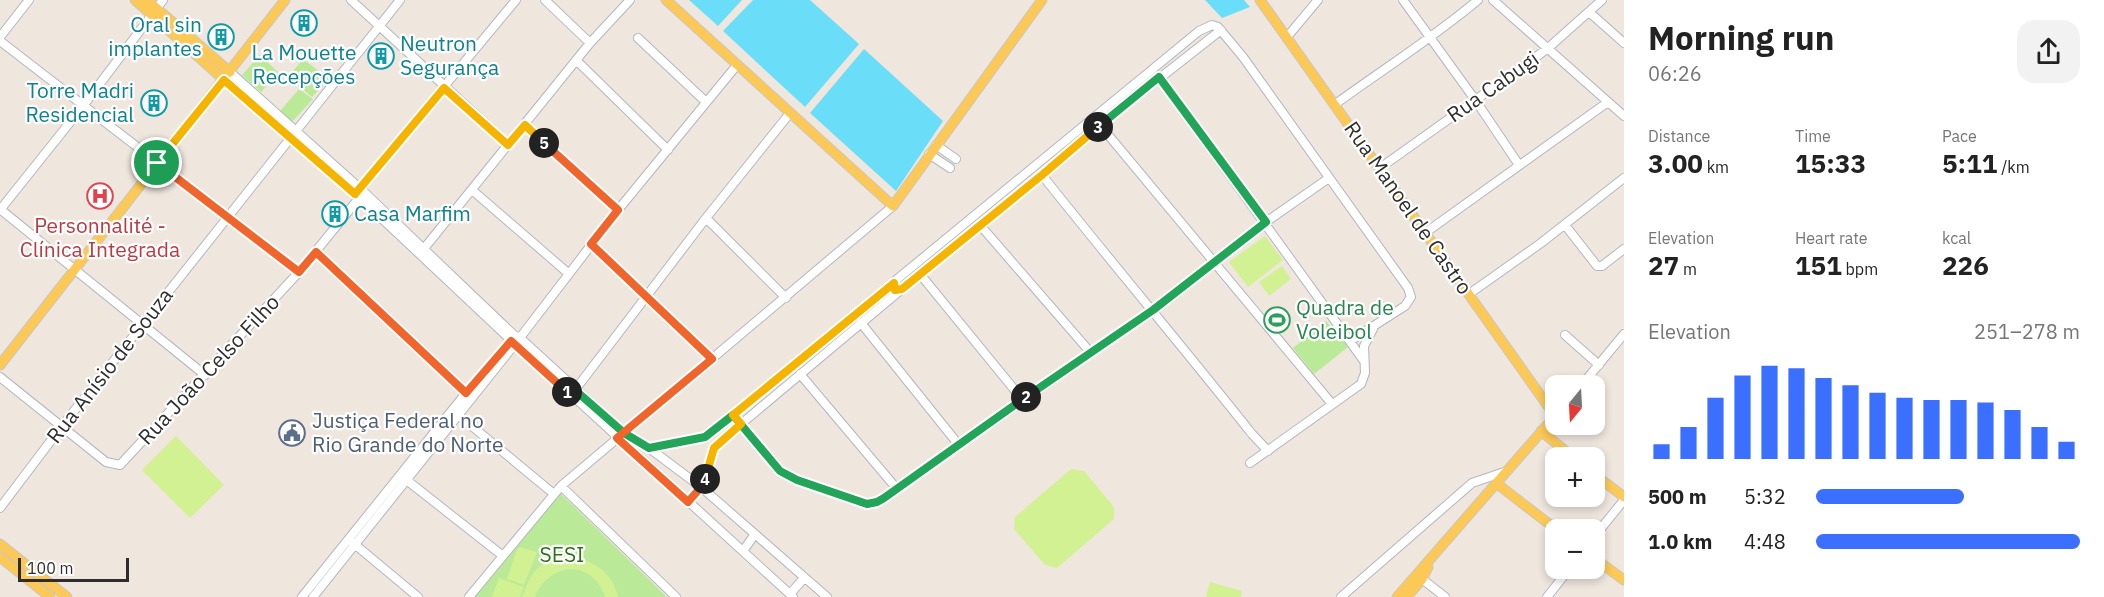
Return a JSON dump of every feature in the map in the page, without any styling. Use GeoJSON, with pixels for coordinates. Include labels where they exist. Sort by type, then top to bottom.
{"type":"FeatureCollection","features":[{"type":"Feature","properties":{"kind":"main road"},"geometry":{"type":"LineString","coordinates":[[135,0],[157,8],[224,80]]}},
{"type":"Feature","properties":{"kind":"main road"},"geometry":{"type":"LineString","coordinates":[[147,0],[230,72]]}},
{"type":"Feature","properties":{"kind":"main road"},"geometry":{"type":"LineString","coordinates":[[0,365],[285,0]]}},
{"type":"Feature","properties":{"kind":"main road"},"geometry":{"type":"LineString","coordinates":[[666,0],[893,206],[1041,0]]}},
{"type":"Feature","properties":{"kind":"main road","name":"Rua Manoel de Castro"},"geometry":{"type":"LineString","coordinates":[[1260,0],[1545,402]]}},
{"type":"Feature","properties":{"kind":"main road"},"geometry":{"type":"LineString","coordinates":[[1407,597],[1432,560],[1545,427]]}},
{"type":"Feature","properties":{"kind":"main road"},"geometry":{"type":"LineString","coordinates":[[1541,431],[1561,447]]}},
{"type":"Feature","properties":{"kind":"main road"},"geometry":{"type":"LineString","coordinates":[[1496,483],[1545,521]]}},
{"type":"Feature","properties":{"kind":"main road"},"geometry":{"type":"LineString","coordinates":[[1605,483],[1624,499]]}},
{"type":"Feature","properties":{"kind":"main road"},"geometry":{"type":"LineString","coordinates":[[0,544],[67,597]]}},
{"type":"Feature","properties":{"kind":"main road"},"geometry":{"type":"LineString","coordinates":[[0,557],[50,597]]}},
{"type":"Feature","properties":{"kind":"main road"},"geometry":{"type":"LineString","coordinates":[[1605,566],[1624,580]]}},
{"type":"Feature","properties":{"kind":"main road"},"geometry":{"type":"LineString","coordinates":[[1397,597],[1419,577]]}},
{"type":"Feature","properties":{"kind":"street"},"geometry":{"type":"LineString","coordinates":[[0,37],[29,0]]}},
{"type":"Feature","properties":{"kind":"street"},"geometry":{"type":"LineString","coordinates":[[351,0],[508,145]]}},
{"type":"Feature","properties":{"kind":"street","name":"Rua Anísio de Souza"},"geometry":{"type":"LineString","coordinates":[[0,507],[400,0]]}},
{"type":"Feature","properties":{"kind":"street","name":"Rua João Celso Filho"},"geometry":{"type":"LineString","coordinates":[[62,426],[106,462],[117,466],[121,464],[299,272],[359,193],[516,0]]}},
{"type":"Feature","properties":{"kind":"street"},"geometry":{"type":"LineString","coordinates":[[545,0],[590,43]]}},
{"type":"Feature","properties":{"kind":"street"},"geometry":{"type":"LineString","coordinates":[[422,251],[590,43],[630,0]]}},
{"type":"Feature","properties":{"kind":"street"},"geometry":{"type":"LineString","coordinates":[[1287,37],[1318,0]]}},
{"type":"Feature","properties":{"kind":"street"},"geometry":{"type":"LineString","coordinates":[[1403,0],[1519,165]]}},
{"type":"Feature","properties":{"kind":"street"},"geometry":{"type":"LineString","coordinates":[[1334,105],[1429,38],[1478,0]]}},
{"type":"Feature","properties":{"kind":"street"},"geometry":{"type":"LineString","coordinates":[[1493,0],[1623,113]]}},
{"type":"Feature","properties":{"kind":"street","name":"Rua Cabugi"},"geometry":{"type":"LineString","coordinates":[[1380,168],[1547,49],[1602,0]]}},
{"type":"Feature","properties":{"kind":"street"},"geometry":{"type":"LineString","coordinates":[[157,8],[0,210],[205,375]]}},
{"type":"Feature","properties":{"kind":"street"},"geometry":{"type":"LineString","coordinates":[[1589,12],[1624,43]]}},
{"type":"Feature","properties":{"kind":"street"},"geometry":{"type":"LineString","coordinates":[[649,448],[705,437],[1209,25],[1216,25],[1243,57],[1410,291],[1411,297],[1405,306],[1350,341]]}},
{"type":"Feature","properties":{"kind":"street"},"geometry":{"type":"LineString","coordinates":[[688,502],[701,487],[714,448],[741,424],[1100,125],[1221,30]]}},
{"type":"Feature","properties":{"kind":"street"},"geometry":{"type":"LineString","coordinates":[[638,38],[706,102]]}},
{"type":"Feature","properties":{"kind":"street"},"geometry":{"type":"LineString","coordinates":[[1190,39],[1196,48]]}},
{"type":"Feature","properties":{"kind":"street"},"geometry":{"type":"LineString","coordinates":[[0,42],[299,272]]}},
{"type":"Feature","properties":{"kind":"street"},"geometry":{"type":"LineString","coordinates":[[576,60],[668,150]]}},
{"type":"Feature","properties":{"kind":"street"},"geometry":{"type":"LineString","coordinates":[[313,597],[352,542],[403,477],[737,65]]}},
{"type":"Feature","properties":{"kind":"street"},"geometry":{"type":"LineString","coordinates":[[230,72],[296,131],[515,340],[791,596],[804,578]]}},
{"type":"Feature","properties":{"kind":"street"},"geometry":{"type":"LineString","coordinates":[[1159,77],[1266,222],[1364,361]]}},
{"type":"Feature","properties":{"kind":"street"},"geometry":{"type":"LineString","coordinates":[[224,80],[290,138],[359,193]]}},
{"type":"Feature","properties":{"kind":"street"},"geometry":{"type":"LineString","coordinates":[[1425,233],[1608,102]]}},
{"type":"Feature","properties":{"kind":"street"},"geometry":{"type":"LineString","coordinates":[[573,392],[706,218],[790,113]]}},
{"type":"Feature","properties":{"kind":"street"},"geometry":{"type":"LineString","coordinates":[[525,125],[596,185],[618,210]]}},
{"type":"Feature","properties":{"kind":"street"},"geometry":{"type":"LineString","coordinates":[[1100,125],[1332,404]]}},
{"type":"Feature","properties":{"kind":"street"},"geometry":{"type":"LineString","coordinates":[[936,145],[956,159]]}},
{"type":"Feature","properties":{"kind":"street"},"geometry":{"type":"LineString","coordinates":[[929,154],[950,168]]}},
{"type":"Feature","properties":{"kind":"street"},"geometry":{"type":"LineString","coordinates":[[1042,175],[1268,451]]}},
{"type":"Feature","properties":{"kind":"street"},"geometry":{"type":"LineString","coordinates":[[733,415],[780,471],[797,480],[867,504],[877,502],[1153,310],[1266,222],[1329,177]]}},
{"type":"Feature","properties":{"kind":"street"},"geometry":{"type":"LineString","coordinates":[[1468,294],[1490,281],[1624,178]]}},
{"type":"Feature","properties":{"kind":"street"},"geometry":{"type":"LineString","coordinates":[[1015,183],[1015,189],[1022,191]]}},
{"type":"Feature","properties":{"kind":"street"},"geometry":{"type":"LineString","coordinates":[[472,190],[568,273]]}},
{"type":"Feature","properties":{"kind":"street"},"geometry":{"type":"LineString","coordinates":[[991,202],[997,202],[998,210]]}},
{"type":"Feature","properties":{"kind":"street"},"geometry":{"type":"LineString","coordinates":[[469,597],[561,486],[893,206]]}},
{"type":"Feature","properties":{"kind":"street"},"geometry":{"type":"LineString","coordinates":[[706,218],[786,298]]}},
{"type":"Feature","properties":{"kind":"street"},"geometry":{"type":"LineString","coordinates":[[980,225],[1091,353]]}},
{"type":"Feature","properties":{"kind":"street"},"geometry":{"type":"LineString","coordinates":[[1565,225],[1597,266],[1602,266],[1624,249]]}},
{"type":"Feature","properties":{"kind":"street"},"geometry":{"type":"LineString","coordinates":[[591,244],[712,359]]}},
{"type":"Feature","properties":{"kind":"street"},"geometry":{"type":"LineString","coordinates":[[316,252],[469,395]]}},
{"type":"Feature","properties":{"kind":"street"},"geometry":{"type":"LineString","coordinates":[[920,273],[1022,399]]}},
{"type":"Feature","properties":{"kind":"street"},"geometry":{"type":"LineString","coordinates":[[894,283],[895,290],[902,289]]}},
{"type":"Feature","properties":{"kind":"street"},"geometry":{"type":"LineString","coordinates":[[872,300],[877,298],[880,300],[879,308]]}},
{"type":"Feature","properties":{"kind":"street"},"geometry":{"type":"LineString","coordinates":[[861,323],[958,444]]}},
{"type":"Feature","properties":{"kind":"street"},"geometry":{"type":"LineString","coordinates":[[1250,463],[1361,384],[1365,373],[1365,342],[1375,325]]}},
{"type":"Feature","properties":{"kind":"street"},"geometry":{"type":"LineString","coordinates":[[1590,375],[1624,334]]}},
{"type":"Feature","properties":{"kind":"street"},"geometry":{"type":"LineString","coordinates":[[1565,335],[1599,364]]}},
{"type":"Feature","properties":{"kind":"street"},"geometry":{"type":"LineString","coordinates":[[800,374],[897,489]]}},
{"type":"Feature","properties":{"kind":"street"},"geometry":{"type":"LineString","coordinates":[[0,377],[62,426]]}},
{"type":"Feature","properties":{"kind":"street"},"geometry":{"type":"LineString","coordinates":[[455,412],[554,494]]}},
{"type":"Feature","properties":{"kind":"street"},"geometry":{"type":"LineString","coordinates":[[620,436],[649,448],[701,487],[827,597]]}},
{"type":"Feature","properties":{"kind":"street"},"geometry":{"type":"LineString","coordinates":[[705,437],[714,448]]}},
{"type":"Feature","properties":{"kind":"street"},"geometry":{"type":"LineString","coordinates":[[1341,597],[1472,483],[1507,471]]}},
{"type":"Feature","properties":{"kind":"street"},"geometry":{"type":"LineString","coordinates":[[403,477],[503,556]]}},
{"type":"Feature","properties":{"kind":"street"},"geometry":{"type":"LineString","coordinates":[[561,486],[676,597]]}},
{"type":"Feature","properties":{"kind":"street"},"geometry":{"type":"LineString","coordinates":[[1605,523],[1624,499]]}},
{"type":"Feature","properties":{"kind":"street"},"geometry":{"type":"LineString","coordinates":[[743,551],[755,534]]}},
{"type":"Feature","properties":{"kind":"street"},"geometry":{"type":"LineString","coordinates":[[302,597],[352,542]]}},
{"type":"Feature","properties":{"kind":"street"},"geometry":{"type":"LineString","coordinates":[[352,542],[418,597]]}},
{"type":"Feature","properties":{"kind":"street"},"geometry":{"type":"LineString","coordinates":[[1419,577],[1444,597]]}},
{"type":"Feature","properties":{"kind":"street"},"geometry":{"type":"LineString","coordinates":[[1547,597],[1561,579]]}},
{"type":"Feature","properties":{"kind":"green space"},"geometry":{"type":"Polygon","coordinates":[[[260,55],[279,73],[261,92],[242,75],[260,55]]]}},
{"type":"Feature","properties":{"kind":"green space"},"geometry":{"type":"Polygon","coordinates":[[[303,59],[329,79],[312,97],[288,77],[303,59]]]}},
{"type":"Feature","properties":{"kind":"green space"},"geometry":{"type":"Polygon","coordinates":[[[299,89],[313,99],[292,122],[280,111],[299,89]]]}},
{"type":"Feature","properties":{"kind":"green space"},"geometry":{"type":"Polygon","coordinates":[[[1265,236],[1283,260],[1248,287],[1229,262],[1265,236]]]}},
{"type":"Feature","properties":{"kind":"green space"},"geometry":{"type":"Polygon","coordinates":[[[1282,266],[1291,279],[1269,296],[1259,282],[1282,266]]]}},
{"type":"Feature","properties":{"kind":"green space"},"geometry":{"type":"Polygon","coordinates":[[[1326,321],[1348,347],[1314,374],[1293,348],[1326,321]]]}},
{"type":"Feature","properties":{"kind":"green space"},"geometry":{"type":"Polygon","coordinates":[[[176,436],[224,485],[190,518],[142,470],[176,436]]]}},
{"type":"Feature","properties":{"kind":"green space"},"geometry":{"type":"Polygon","coordinates":[[[1071,469],[1084,471],[1114,507],[1114,519],[1057,568],[1045,565],[1014,529],[1015,517],[1071,469]]]}},
{"type":"Feature","properties":{"kind":"green space","name":"SESI"},"geometry":{"type":"Polygon","coordinates":[[[559,492],[667,597],[473,597],[559,492]]]}},
{"type":"Feature","properties":{"kind":"green space"},"geometry":{"type":"Polygon","coordinates":[[[520,547],[537,552],[524,585],[507,579],[520,547]]]}},
{"type":"Feature","properties":{"kind":"green space"},"geometry":{"type":"Polygon","coordinates":[[[567,557],[585,560],[600,568],[611,580],[618,597],[605,597],[591,576],[571,569],[550,576],[535,597],[522,597],[529,580],[537,569],[549,561],[567,557]]]}},
{"type":"Feature","properties":{"kind":"green space"},"geometry":{"type":"Polygon","coordinates":[[[499,578],[524,587],[520,597],[492,597],[499,578]]]}},
{"type":"Feature","properties":{"kind":"green space"},"geometry":{"type":"Polygon","coordinates":[[[1210,582],[1242,591],[1241,597],[1206,597],[1210,582]]]}},
{"type":"Feature","properties":{"kind":"water"},"geometry":{"type":"Polygon","coordinates":[[[689,0],[742,0],[718,26],[689,0]]]}},
{"type":"Feature","properties":{"kind":"water"},"geometry":{"type":"Polygon","coordinates":[[[753,0],[810,0],[859,44],[805,107],[723,31],[753,0]]]}},
{"type":"Feature","properties":{"kind":"water"},"geometry":{"type":"Polygon","coordinates":[[[1205,0],[1244,0],[1250,7],[1222,18],[1205,0]]]}},
{"type":"Feature","properties":{"kind":"water"},"geometry":{"type":"Polygon","coordinates":[[[864,49],[943,121],[896,191],[810,113],[864,49]]]}},
{"type":"Feature","properties":{"kind":"place","name":"La Mouette Recepções"},"geometry":{"type":"Point","coordinates":[304,23]}},
{"type":"Feature","properties":{"kind":"place","name":"Oral sin implantes"},"geometry":{"type":"Point","coordinates":[221,37]}},
{"type":"Feature","properties":{"kind":"place","name":"Neutron Segurança"},"geometry":{"type":"Point","coordinates":[381,56]}},
{"type":"Feature","properties":{"kind":"place","name":"Torre Madri Residencial"},"geometry":{"type":"Point","coordinates":[154,103]}},
{"type":"Feature","properties":{"kind":"place","name":"Personnalité - Clínica Integrada"},"geometry":{"type":"Point","coordinates":[100,196]}},
{"type":"Feature","properties":{"kind":"place","name":"Casa Marfim"},"geometry":{"type":"Point","coordinates":[335,214]}},
{"type":"Feature","properties":{"kind":"place","name":"Quadra de Voleibol"},"geometry":{"type":"Point","coordinates":[1277,320]}},
{"type":"Feature","properties":{"kind":"place","name":"Justiça Federal no Rio Grande do Norte"},"geometry":{"type":"Point","coordinates":[292,433]}},
{"type":"Feature","properties":{"kind":"route"},"geometry":{"type":"LineString","coordinates":[[157,163],[224,80],[355,194],[444,88],[508,145],[525,125],[618,210],[591,244],[712,359],[624,433],[617,438],[688,502],[701,487],[714,448],[741,424],[733,415],[894,283],[895,290],[902,289],[1159,77],[1266,222],[1153,310],[1022,399],[884,498],[867,504],[797,480],[780,471],[733,415],[705,437],[649,448],[624,433],[575,390],[571,395],[511,341],[466,393],[316,252],[299,272],[157,163]]}}]}
